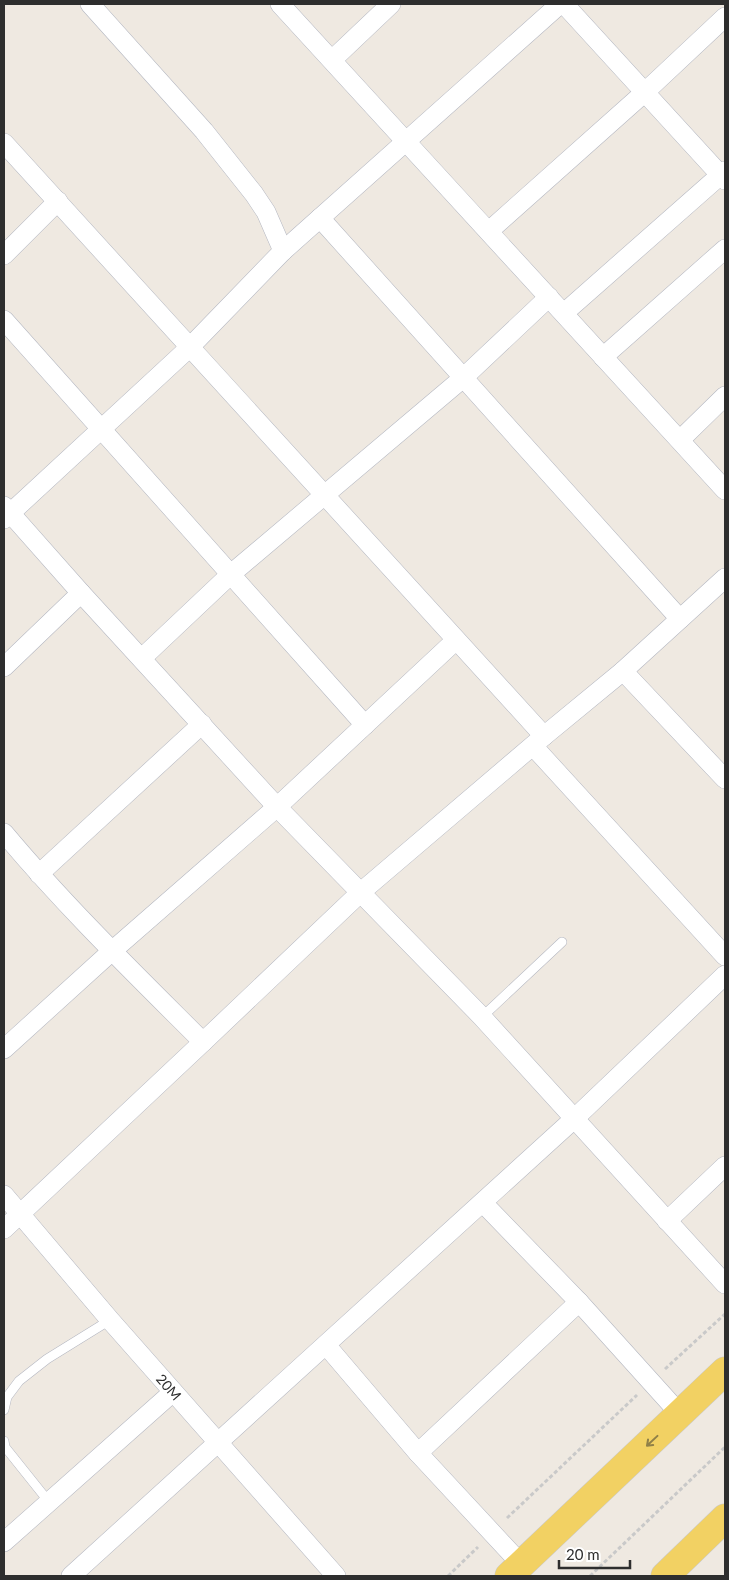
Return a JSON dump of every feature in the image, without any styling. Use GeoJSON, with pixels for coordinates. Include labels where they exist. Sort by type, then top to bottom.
{"type":"FeatureCollection","features":[{"type":"Feature","properties":{"kind":"main road"},"geometry":{"type":"LineString","coordinates":[[515,1570],[725,1371]]}},
{"type":"Feature","properties":{"kind":"main road"},"geometry":{"type":"LineString","coordinates":[[665,1576],[725,1518]]}},
{"type":"Feature","properties":{"kind":"street"},"geometry":{"type":"LineString","coordinates":[[90,4],[204,131],[254,194],[266,212],[283,251]]}},
{"type":"Feature","properties":{"kind":"street"},"geometry":{"type":"LineString","coordinates":[[280,4],[725,490]]}},
{"type":"Feature","properties":{"kind":"street"},"geometry":{"type":"LineString","coordinates":[[332,60],[391,4]]}},
{"type":"Feature","properties":{"kind":"street"},"geometry":{"type":"LineString","coordinates":[[560,4],[283,251],[189,348],[101,429],[6,512],[277,807],[482,1017],[725,1284]]}},
{"type":"Feature","properties":{"kind":"street"},"geometry":{"type":"LineString","coordinates":[[564,4],[724,175],[564,313]]}},
{"type":"Feature","properties":{"kind":"street"},"geometry":{"type":"LineString","coordinates":[[488,231],[645,92],[725,18]]}},
{"type":"Feature","properties":{"kind":"street"},"geometry":{"type":"LineString","coordinates":[[4,143],[456,640],[538,741],[725,956]]}},
{"type":"Feature","properties":{"kind":"street"},"geometry":{"type":"LineString","coordinates":[[4,255],[58,201]]}},
{"type":"Feature","properties":{"kind":"street"},"geometry":{"type":"LineString","coordinates":[[320,218],[680,619]]}},
{"type":"Feature","properties":{"kind":"street"},"geometry":{"type":"LineString","coordinates":[[603,356],[725,248]]}},
{"type":"Feature","properties":{"kind":"street"},"geometry":{"type":"LineString","coordinates":[[142,658],[230,574],[463,378],[549,297]]}},
{"type":"Feature","properties":{"kind":"street"},"geometry":{"type":"LineString","coordinates":[[4,320],[365,725]]}},
{"type":"Feature","properties":{"kind":"street"},"geometry":{"type":"LineString","coordinates":[[680,440],[725,396]]}},
{"type":"Feature","properties":{"kind":"street"},"geometry":{"type":"LineString","coordinates":[[4,1229],[361,892],[623,671],[725,578]]}},
{"type":"Feature","properties":{"kind":"street"},"geometry":{"type":"LineString","coordinates":[[4,667],[82,593]]}},
{"type":"Feature","properties":{"kind":"street"},"geometry":{"type":"LineString","coordinates":[[4,1049],[112,951],[277,807],[456,640]]}},
{"type":"Feature","properties":{"kind":"street"},"geometry":{"type":"LineString","coordinates":[[623,671],[725,779]]}},
{"type":"Feature","properties":{"kind":"street"},"geometry":{"type":"LineString","coordinates":[[39,874],[202,724]]}},
{"type":"Feature","properties":{"kind":"street"},"geometry":{"type":"LineString","coordinates":[[4,833],[39,874],[112,951],[203,1042]]}},
{"type":"Feature","properties":{"kind":"street"},"geometry":{"type":"LineString","coordinates":[[71,1576],[483,1203],[725,975]]}},
{"type":"Feature","properties":{"kind":"street"},"geometry":{"type":"LineString","coordinates":[[667,1221],[725,1166]]}},
{"type":"Feature","properties":{"kind":"street","name":"20M"},"geometry":{"type":"LineString","coordinates":[[4,1196],[218,1444],[336,1576]]}},
{"type":"Feature","properties":{"kind":"street"},"geometry":{"type":"LineString","coordinates":[[483,1203],[579,1302],[680,1414]]}},
{"type":"Feature","properties":{"kind":"street"},"geometry":{"type":"LineString","coordinates":[[418,1453],[579,1302]]}},
{"type":"Feature","properties":{"kind":"street"},"geometry":{"type":"LineString","coordinates":[[326,1345],[418,1453],[492,1533],[515,1570]]}},
{"type":"Feature","properties":{"kind":"street"},"geometry":{"type":"LineString","coordinates":[[4,1542],[173,1392]]}},
{"type":"Feature","properties":{"kind":"lane"},"geometry":{"type":"LineString","coordinates":[[482,1017],[562,942]]}},
{"type":"Feature","properties":{"kind":"lane"},"geometry":{"type":"LineString","coordinates":[[4,1410],[7,1397],[19,1381],[47,1360],[110,1320]]}},
{"type":"Feature","properties":{"kind":"lane"},"geometry":{"type":"LineString","coordinates":[[4,1441],[5,1447],[50,1502]]}},
{"type":"Feature","properties":{"kind":"path"},"geometry":{"type":"LineString","coordinates":[[448,1576],[725,1314]]}},
{"type":"Feature","properties":{"kind":"path"},"geometry":{"type":"LineString","coordinates":[[590,1576],[725,1447]]}}]}
